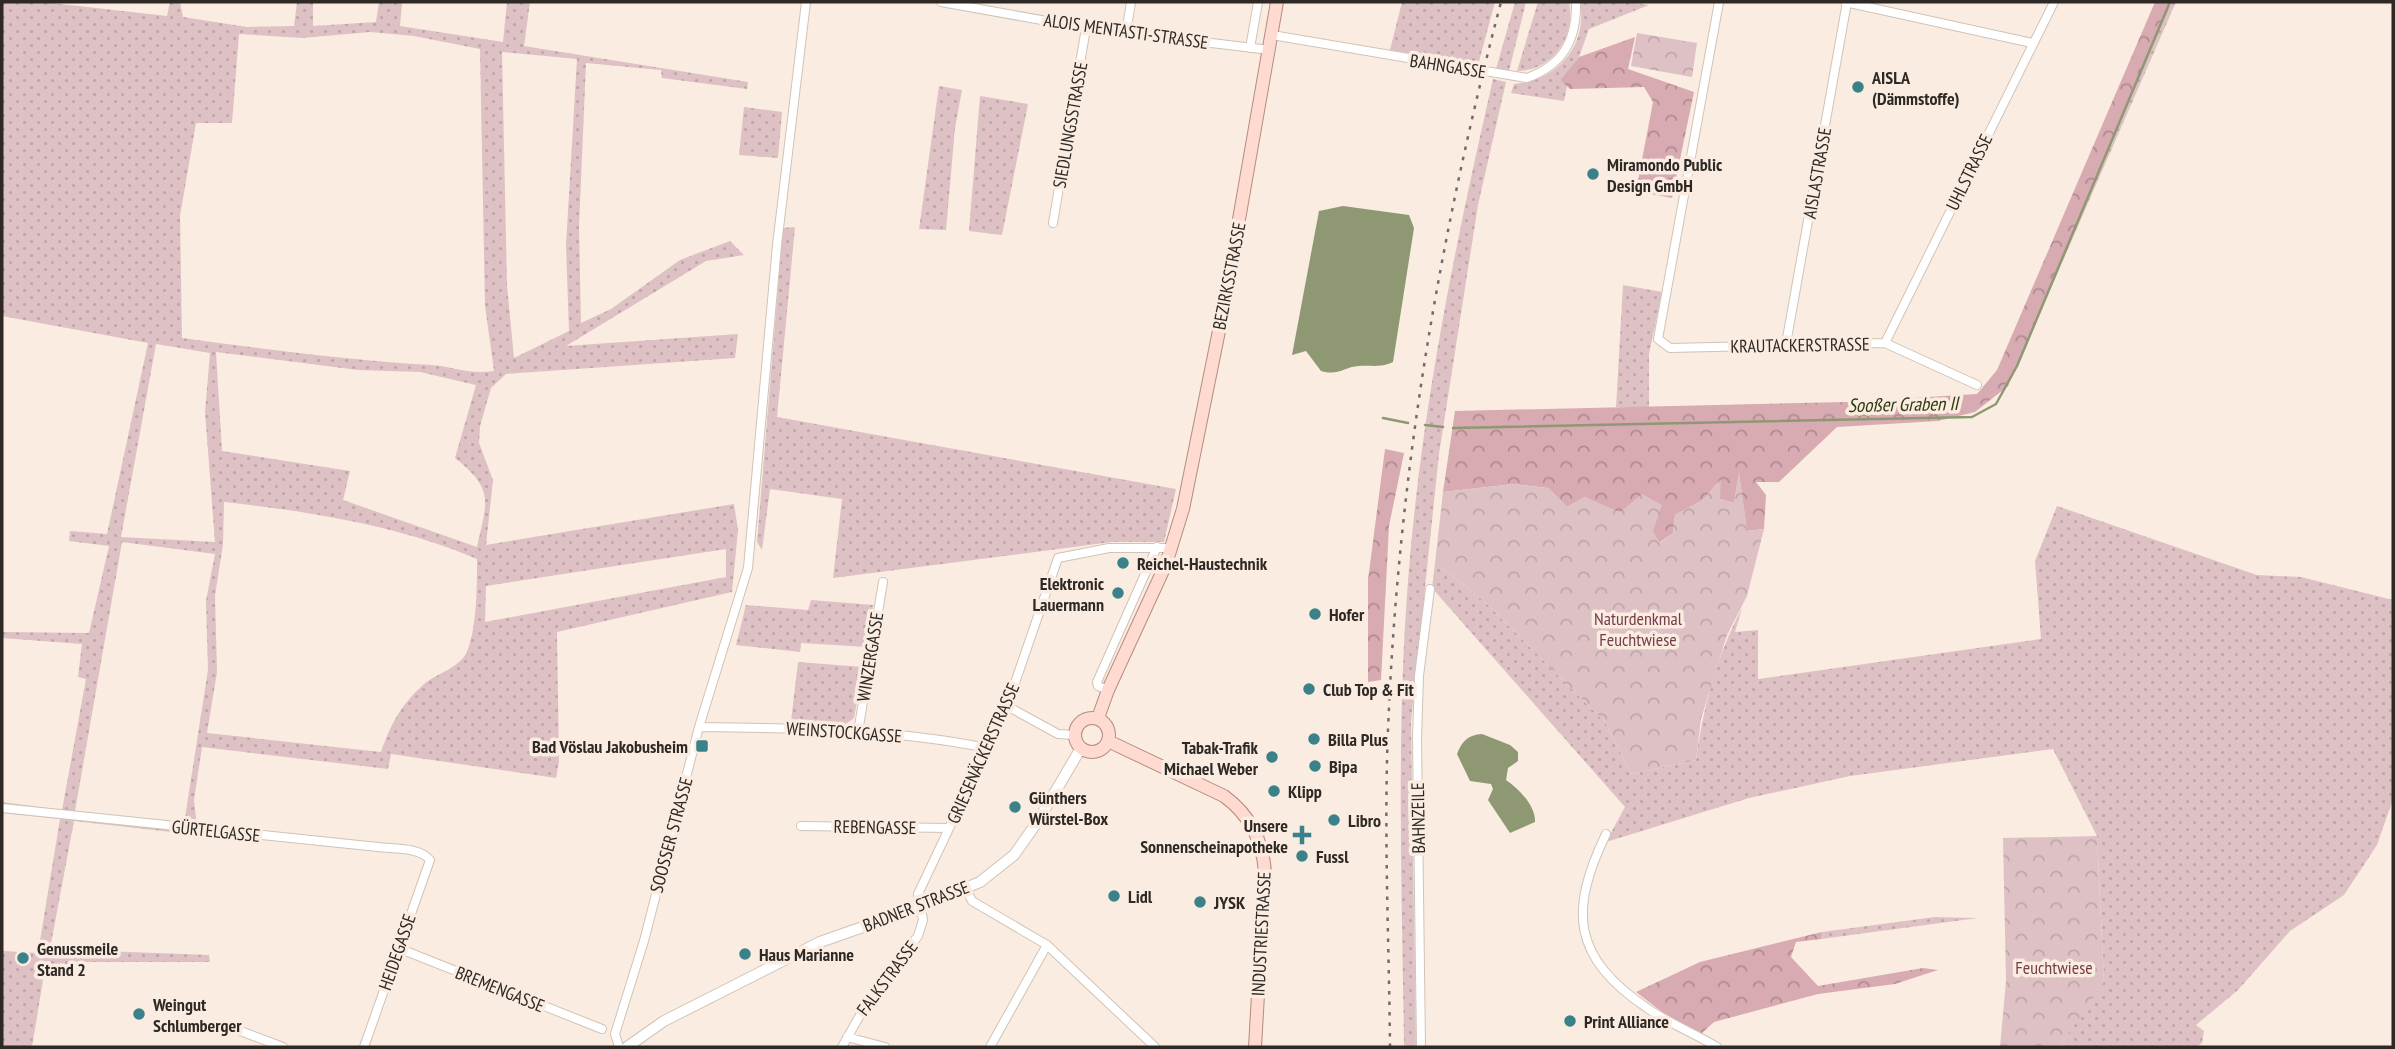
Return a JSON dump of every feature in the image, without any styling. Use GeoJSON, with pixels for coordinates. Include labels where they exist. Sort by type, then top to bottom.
{"type":"FeatureCollection","features":[{"type":"Feature","properties":{"kind":"main road","name":"BEZIRKSSTRASSE"},"geometry":{"type":"LineString","coordinates":[[1172,548],[1198,445],[1277,2]]}},
{"type":"Feature","properties":{"kind":"main road"},"geometry":{"type":"LineString","coordinates":[[1098,718],[1172,548]]}},
{"type":"Feature","properties":{"kind":"main road"},"geometry":{"type":"LineString","coordinates":[[1098,718],[1108,730],[1108,741],[1096,751],[1081,748],[1074,735],[1081,720],[1098,718]]}},
{"type":"Feature","properties":{"kind":"main road","name":"INDUSTRIESTRASSE"},"geometry":{"type":"LineString","coordinates":[[1108,741],[1224,796],[1239,807],[1250,821],[1262,846],[1265,873],[1255,1047]]}},
{"type":"Feature","properties":{"kind":"street","name":"SOOSSER STRASSE"},"geometry":{"type":"LineString","coordinates":[[619,1047],[615,1034],[644,941],[699,727],[748,568],[792,107],[806,2]]}},
{"type":"Feature","properties":{"kind":"street","name":"ALOIS MENTASTI-STRASSE"},"geometry":{"type":"LineString","coordinates":[[941,2],[1086,28],[1270,50]]}},
{"type":"Feature","properties":{"kind":"street"},"geometry":{"type":"LineString","coordinates":[[1126,33],[1131,2]]}},
{"type":"Feature","properties":{"kind":"street"},"geometry":{"type":"LineString","coordinates":[[1250,48],[1258,2]]}},
{"type":"Feature","properties":{"kind":"street","name":"BAHNGASSE"},"geometry":{"type":"LineString","coordinates":[[1272,35],[1527,78],[1542,72],[1565,53],[1576,20],[1576,2]]}},
{"type":"Feature","properties":{"kind":"street","name":"KRAUTACKERSTRASSE"},"geometry":{"type":"LineString","coordinates":[[1719,2],[1658,339],[1670,348],[1885,343],[1977,385]]}},
{"type":"Feature","properties":{"kind":"street"},"geometry":{"type":"LineString","coordinates":[[1846,2],[2032,43]]}},
{"type":"Feature","properties":{"kind":"street","name":"AISLASTRASSE"},"geometry":{"type":"LineString","coordinates":[[1786,344],[1846,2]]}},
{"type":"Feature","properties":{"kind":"street","name":"UHLSTRASSE"},"geometry":{"type":"LineString","coordinates":[[1885,343],[2054,2]]}},
{"type":"Feature","properties":{"kind":"street","name":"SIEDLUNGSSTRASSE"},"geometry":{"type":"LineString","coordinates":[[1053,223],[1086,28]]}},
{"type":"Feature","properties":{"kind":"street"},"geometry":{"type":"LineString","coordinates":[[1108,690],[1098,686],[1097,682],[1157,547],[1172,548]]}},
{"type":"Feature","properties":{"kind":"street","name":"GRIESENÄCKERSTRASSE"},"geometry":{"type":"LineString","coordinates":[[920,907],[918,894],[1007,706],[1058,558],[1109,548],[1157,547]]}},
{"type":"Feature","properties":{"kind":"street","name":"WINZERGASSE"},"geometry":{"type":"LineString","coordinates":[[858,732],[883,582]]}},
{"type":"Feature","properties":{"kind":"street","name":"BAHNZEILE"},"geometry":{"type":"LineString","coordinates":[[1421,1047],[1417,738],[1419,676],[1430,590]]}},
{"type":"Feature","properties":{"kind":"street"},"geometry":{"type":"LineString","coordinates":[[1007,706],[1058,734],[1074,735]]}},
{"type":"Feature","properties":{"kind":"street","name":"WEINSTOCKGASSE"},"geometry":{"type":"LineString","coordinates":[[699,727],[858,732],[941,739],[987,748]]}},
{"type":"Feature","properties":{"kind":"street","name":"BADNER STRASSE"},"geometry":{"type":"LineString","coordinates":[[627,1047],[664,1021],[820,942],[966,889],[1014,855],[1038,821],[1081,748]]}},
{"type":"Feature","properties":{"kind":"street","name":"GÜRTELGASSE"},"geometry":{"type":"LineString","coordinates":[[2,808],[378,847],[419,852],[429,857]]}},
{"type":"Feature","properties":{"kind":"street","name":"REBENGASSE"},"geometry":{"type":"LineString","coordinates":[[801,826],[949,828]]}},
{"type":"Feature","properties":{"kind":"street"},"geometry":{"type":"LineString","coordinates":[[1606,834],[1587,872],[1582,895],[1582,915],[1590,951],[1603,970],[1646,1008],[1717,1047]]}},
{"type":"Feature","properties":{"kind":"street","name":"HEIDEGASSE"},"geometry":{"type":"LineString","coordinates":[[366,1047],[429,857]]}},
{"type":"Feature","properties":{"kind":"street"},"geometry":{"type":"LineString","coordinates":[[966,889],[972,901],[1047,945],[1155,1047]]}},
{"type":"Feature","properties":{"kind":"street","name":"FALKSTRASSE"},"geometry":{"type":"LineString","coordinates":[[842,1047],[872,994],[918,936],[923,920],[920,907]]}},
{"type":"Feature","properties":{"kind":"street"},"geometry":{"type":"LineString","coordinates":[[990,1047],[1047,945]]}},
{"type":"Feature","properties":{"kind":"street","name":"BREMENGASSE"},"geometry":{"type":"LineString","coordinates":[[398,948],[602,1029]]}},
{"type":"Feature","properties":{"kind":"street"},"geometry":{"type":"LineString","coordinates":[[227,1026],[283,1047]]}},
{"type":"Feature","properties":{"kind":"street"},"geometry":{"type":"LineString","coordinates":[[847,1037],[885,1047]]}},
{"type":"Feature","properties":{"kind":"green space"},"geometry":{"type":"Polygon","coordinates":[[[2,2],[43,2],[167,16],[170,2],[180,2],[183,17],[247,27],[294,26],[297,2],[313,2],[313,26],[376,22],[379,2],[402,2],[400,26],[503,42],[507,2],[530,2],[524,46],[748,82],[747,89],[662,78],[661,70],[586,63],[579,227],[581,323],[611,309],[680,260],[730,241],[744,255],[706,261],[566,346],[738,334],[735,358],[506,374],[491,388],[480,426],[479,443],[493,480],[486,545],[734,504],[738,530],[732,592],[557,632],[559,761],[556,778],[391,754],[388,769],[202,747],[194,800],[198,835],[74,821],[50,949],[209,955],[210,962],[71,962],[70,970],[45,968],[32,1047],[2,1047],[2,932],[3,951],[38,953],[60,819],[2,813],[2,802],[62,810],[86,679],[78,677],[82,644],[2,638],[2,632],[89,633],[109,546],[69,541],[70,531],[107,534],[148,343],[2,316],[2,2]],[[370,32],[302,38],[239,34],[232,123],[196,123],[180,216],[182,338],[338,357],[494,371],[485,306],[480,49],[414,36],[370,32]],[[502,52],[507,286],[514,358],[569,331],[566,245],[577,59],[502,52]],[[156,344],[121,537],[215,542],[205,412],[210,353],[156,344]],[[216,352],[222,451],[350,471],[343,500],[477,547],[485,497],[477,479],[455,458],[476,385],[420,372],[358,370],[216,352]],[[224,502],[223,544],[215,596],[217,672],[207,733],[381,752],[393,724],[408,700],[428,681],[455,666],[465,656],[475,617],[477,559],[448,547],[385,529],[288,510],[224,502]],[[122,542],[75,811],[184,824],[208,670],[206,601],[215,554],[122,542]],[[726,549],[486,586],[485,622],[726,577],[726,549]]]}},
{"type":"Feature","properties":{"kind":"green space"},"geometry":{"type":"Polygon","coordinates":[[[1402,2],[1495,2],[1478,65],[1390,50],[1402,2]]]}},
{"type":"Feature","properties":{"kind":"green space"},"geometry":{"type":"Polygon","coordinates":[[[1515,2],[1526,2],[1509,71],[1496,69],[1515,2]]]}},
{"type":"Feature","properties":{"kind":"green space"},"geometry":{"type":"Polygon","coordinates":[[[1538,2],[1569,2],[1569,27],[1565,39],[1551,58],[1541,65],[1517,71],[1538,2]]]}},
{"type":"Feature","properties":{"kind":"green space"},"geometry":{"type":"Polygon","coordinates":[[[1580,2],[1629,2],[1649,5],[1589,29],[1579,57],[1560,80],[1567,86],[1564,101],[1511,93],[1514,84],[1544,76],[1566,58],[1579,33],[1580,2]]]}},
{"type":"Feature","properties":{"kind":"green space"},"geometry":{"type":"Polygon","coordinates":[[[2155,2],[2170,2],[2008,386],[1975,412],[1938,421],[1837,427],[1779,482],[1756,482],[1766,495],[1764,529],[1747,531],[1739,474],[1734,503],[1720,499],[1720,480],[1703,500],[1675,515],[1673,533],[1659,543],[1653,532],[1585,497],[1567,507],[1548,488],[1514,484],[1443,492],[1455,411],[1846,402],[1977,394],[1997,370],[2155,2]]]}},
{"type":"Feature","properties":{"kind":"green space"},"geometry":{"type":"Polygon","coordinates":[[[2170,2],[2176,2],[2008,386],[2170,2]]]}},
{"type":"Feature","properties":{"kind":"green space"},"geometry":{"type":"Polygon","coordinates":[[[1637,33],[1697,43],[1692,77],[1631,66],[1637,33]]]}},
{"type":"Feature","properties":{"kind":"green space"},"geometry":{"type":"Polygon","coordinates":[[[1635,37],[1628,69],[1694,92],[1672,198],[1636,191],[1653,102],[1644,87],[1570,89],[1560,80],[1579,57],[1635,37]]]}},
{"type":"Feature","properties":{"kind":"green space"},"geometry":{"type":"Polygon","coordinates":[[[1493,79],[1506,82],[1478,205],[1439,454],[1411,721],[1416,1047],[1404,1047],[1401,755],[1408,581],[1421,454],[1441,328],[1493,79]]]}},
{"type":"Feature","properties":{"kind":"green space"},"geometry":{"type":"Polygon","coordinates":[[[939,86],[962,90],[955,128],[946,230],[919,229],[939,86]]]}},
{"type":"Feature","properties":{"kind":"green space"},"geometry":{"type":"Polygon","coordinates":[[[980,96],[1028,104],[1002,235],[969,231],[980,96]]]}},
{"type":"Feature","properties":{"kind":"green space"},"geometry":{"type":"Polygon","coordinates":[[[744,107],[782,112],[778,158],[739,155],[744,107]]]}},
{"type":"Feature","properties":{"kind":"green space"},"geometry":{"type":"Polygon","coordinates":[[[795,227],[777,417],[1176,489],[1164,542],[1112,542],[833,578],[842,499],[770,489],[762,550],[757,542],[783,228],[795,227]]]}},
{"type":"Feature","properties":{"kind":"green space"},"geometry":{"type":"Polygon","coordinates":[[[1623,285],[1662,292],[1649,354],[1649,407],[1616,407],[1623,285]]]}},
{"type":"Feature","properties":{"kind":"green space"},"geometry":{"type":"Polygon","coordinates":[[[1385,449],[1404,453],[1389,526],[1381,680],[1368,682],[1368,580],[1385,449]]]}},
{"type":"Feature","properties":{"kind":"green space","name":"Naturdenkmal Feuchtwiese"},"geometry":{"type":"Polygon","coordinates":[[[1739,471],[1747,531],[1764,529],[1747,596],[1727,635],[1701,719],[1696,760],[1631,774],[1606,723],[1484,601],[1435,563],[1443,492],[1514,484],[1548,488],[1567,507],[1585,497],[1620,512],[1642,494],[1662,505],[1653,531],[1660,543],[1673,533],[1675,515],[1703,500],[1721,479],[1720,499],[1734,503],[1739,471]]]}},
{"type":"Feature","properties":{"kind":"green space"},"geometry":{"type":"Polygon","coordinates":[[[2057,506],[2257,575],[2301,577],[2393,600],[2393,799],[2377,845],[2344,895],[2290,931],[2238,990],[2196,1025],[2204,1031],[2202,1043],[2197,1047],[2059,1047],[2104,981],[2097,836],[2053,749],[1850,776],[1749,798],[1606,842],[1625,807],[1432,588],[1435,563],[1484,601],[1606,723],[1631,774],[1696,760],[1712,682],[1725,644],[1742,608],[1735,632],[1758,630],[1758,679],[2041,639],[2035,561],[2057,506]]]}},
{"type":"Feature","properties":{"kind":"green space"},"geometry":{"type":"Polygon","coordinates":[[[811,600],[873,605],[867,647],[801,643],[800,652],[736,645],[746,605],[808,610],[811,600]]]}},
{"type":"Feature","properties":{"kind":"green space"},"geometry":{"type":"Polygon","coordinates":[[[798,662],[863,667],[854,718],[846,724],[791,721],[798,662]]]}},
{"type":"Feature","properties":{"kind":"green space","name":"Feuchtwiese"},"geometry":{"type":"Polygon","coordinates":[[[2097,836],[2104,982],[2059,1047],[2000,1047],[2006,981],[2003,838],[2097,836]]]}},
{"type":"Feature","properties":{"kind":"green space"},"geometry":{"type":"Polygon","coordinates":[[[1935,917],[1978,918],[1821,939],[1822,932],[1935,917]]]}},
{"type":"Feature","properties":{"kind":"green space"},"geometry":{"type":"Polygon","coordinates":[[[1822,932],[1821,939],[1796,942],[1791,957],[1818,986],[1923,968],[1938,970],[1895,984],[1818,994],[1714,1022],[1701,1034],[1674,1021],[1636,992],[1700,962],[1822,932]]]}},
{"type":"Feature","properties":{"kind":"shaded area"},"geometry":{"type":"Polygon","coordinates":[[[1343,206],[1409,215],[1414,228],[1393,362],[1327,372],[1321,371],[1306,351],[1292,355],[1319,211],[1343,206]]]}},
{"type":"Feature","properties":{"kind":"shaded area"},"geometry":{"type":"Polygon","coordinates":[[[1482,734],[1510,745],[1518,752],[1518,761],[1508,768],[1506,780],[1530,804],[1535,822],[1510,833],[1488,800],[1493,789],[1491,784],[1470,781],[1457,754],[1466,740],[1482,734]]]}},
{"type":"Feature","properties":{"kind":"waterway","name":"Sooßer Graben II"},"geometry":{"type":"LineString","coordinates":[[1453,428],[1972,417],[1996,404],[2017,366],[2170,2]]}},
{"type":"Feature","properties":{"kind":"waterway"},"geometry":{"type":"LineString","coordinates":[[1383,418],[1408,423]]}},
{"type":"Feature","properties":{"kind":"waterway"},"geometry":{"type":"LineString","coordinates":[[1425,425],[1443,427]]}},
{"type":"Feature","properties":{"kind":"railway"},"geometry":{"type":"LineString","coordinates":[[1390,1047],[1387,750],[1394,618],[1403,529],[1413,440],[1442,264],[1459,176],[1501,2]]}},
{"type":"Feature","properties":{"kind":"place","name":"AISLA (Dämmstoffe)"},"geometry":{"type":"Point","coordinates":[1858,87]}},
{"type":"Feature","properties":{"kind":"place","name":"Miramondo Public Design GmbH"},"geometry":{"type":"Point","coordinates":[1593,174]}},
{"type":"Feature","properties":{"kind":"place","name":"Reichel-Haustechnik"},"geometry":{"type":"Point","coordinates":[1123,563]}},
{"type":"Feature","properties":{"kind":"place","name":"Elektronic Lauermann"},"geometry":{"type":"Point","coordinates":[1118,593]}},
{"type":"Feature","properties":{"kind":"place","name":"Hofer"},"geometry":{"type":"Point","coordinates":[1315,614]}},
{"type":"Feature","properties":{"kind":"place","name":"Club Top & Fit"},"geometry":{"type":"Point","coordinates":[1309,689]}},
{"type":"Feature","properties":{"kind":"place","name":"Billa Plus"},"geometry":{"type":"Point","coordinates":[1314,739]}},
{"type":"Feature","properties":{"kind":"place","name":"Bad Vöslau Jakobusheim"},"geometry":{"type":"Point","coordinates":[702,746]}},
{"type":"Feature","properties":{"kind":"place","name":"Tabak-Trafik Michael Weber"},"geometry":{"type":"Point","coordinates":[1272,757]}},
{"type":"Feature","properties":{"kind":"place","name":"Bipa"},"geometry":{"type":"Point","coordinates":[1315,766]}},
{"type":"Feature","properties":{"kind":"place","name":"Klipp"},"geometry":{"type":"Point","coordinates":[1274,791]}},
{"type":"Feature","properties":{"kind":"place","name":"Günthers Würstel-Box"},"geometry":{"type":"Point","coordinates":[1015,807]}},
{"type":"Feature","properties":{"kind":"place","name":"Libro"},"geometry":{"type":"Point","coordinates":[1334,820]}},
{"type":"Feature","properties":{"kind":"place","name":"Unsere Sonnenscheinapotheke"},"geometry":{"type":"Point","coordinates":[1302,835]}},
{"type":"Feature","properties":{"kind":"place","name":"Fussl"},"geometry":{"type":"Point","coordinates":[1302,856]}},
{"type":"Feature","properties":{"kind":"place","name":"Lidl"},"geometry":{"type":"Point","coordinates":[1114,896]}},
{"type":"Feature","properties":{"kind":"place","name":"JYSK"},"geometry":{"type":"Point","coordinates":[1200,902]}},
{"type":"Feature","properties":{"kind":"place","name":"Haus Marianne"},"geometry":{"type":"Point","coordinates":[745,954]}},
{"type":"Feature","properties":{"kind":"place","name":"Genussmeile Stand 2"},"geometry":{"type":"Point","coordinates":[23,958]}},
{"type":"Feature","properties":{"kind":"place","name":"Weingut Schlumberger"},"geometry":{"type":"Point","coordinates":[139,1014]}},
{"type":"Feature","properties":{"kind":"place","name":"Print Alliance"},"geometry":{"type":"Point","coordinates":[1570,1021]}}]}
